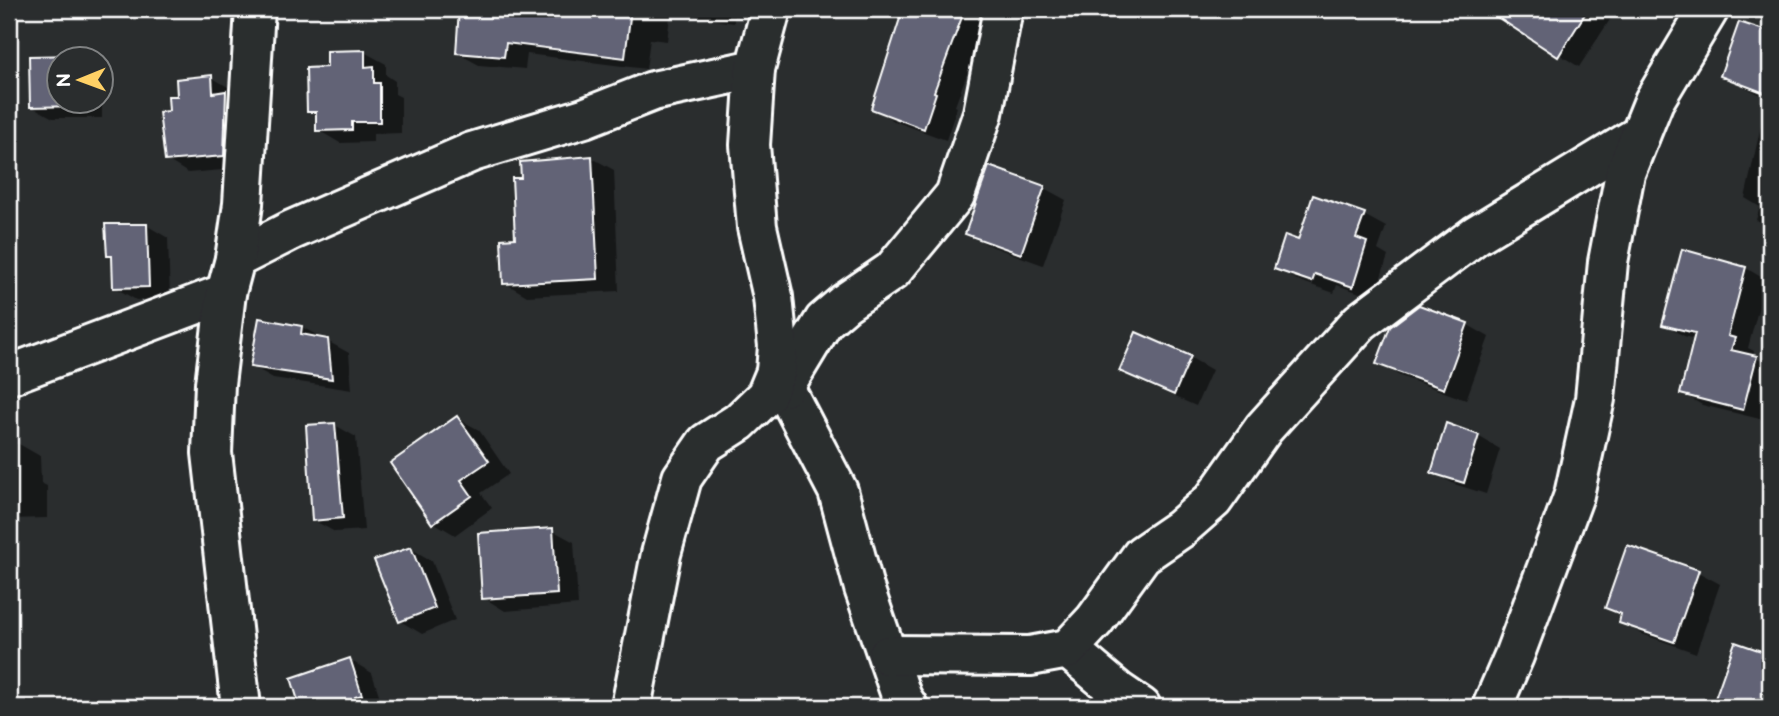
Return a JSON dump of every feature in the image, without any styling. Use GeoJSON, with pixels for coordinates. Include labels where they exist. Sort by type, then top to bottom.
{"type":"FeatureCollection","features":[{"type":"Feature","properties":{"kind":"street"},"geometry":{"type":"LineString","coordinates":[[241,707],[212,453],[215,384],[243,204],[255,9]]}},
{"type":"Feature","properties":{"kind":"street"},"geometry":{"type":"LineString","coordinates":[[771,9],[755,69],[751,159],[757,227],[773,297],[780,379],[838,491],[864,588],[902,698],[908,707]]}},
{"type":"Feature","properties":{"kind":"street"},"geometry":{"type":"LineString","coordinates":[[631,707],[662,554],[682,478],[706,443],[739,422],[766,396],[824,321],[892,271],[955,195],[983,113],[1003,9]]}},
{"type":"Feature","properties":{"kind":"street"},"geometry":{"type":"LineString","coordinates":[[1492,707],[1514,656],[1574,495],[1595,400],[1610,250],[1625,173],[1654,101],[1709,9]]}},
{"type":"Feature","properties":{"kind":"street"},"geometry":{"type":"LineString","coordinates":[[9,375],[230,276],[292,230],[472,152],[584,118],[653,91],[755,69]]}},
{"type":"Feature","properties":{"kind":"street"},"geometry":{"type":"LineString","coordinates":[[1091,707],[1079,658],[1095,620],[1142,555],[1180,529],[1213,500],[1264,428],[1360,322],[1476,235],[1640,135]]}},
{"type":"Feature","properties":{"kind":"street"},"geometry":{"type":"LineString","coordinates":[[888,655],[1079,658],[1141,707]]}},
{"type":"Feature","properties":{"kind":"building"},"geometry":{"type":"Polygon","coordinates":[[[459,9],[631,9],[625,58],[506,43],[504,57],[456,53],[459,9]]]}},
{"type":"Feature","properties":{"kind":"building"},"geometry":{"type":"Polygon","coordinates":[[[903,9],[965,9],[934,92],[936,93],[924,129],[871,109],[903,9]]]}},
{"type":"Feature","properties":{"kind":"building"},"geometry":{"type":"Polygon","coordinates":[[[1485,9],[1588,9],[1558,57],[1485,9]]]}},
{"type":"Feature","properties":{"kind":"building"},"geometry":{"type":"Polygon","coordinates":[[[1739,22],[1770,32],[1770,95],[1720,76],[1739,22]]]}},
{"type":"Feature","properties":{"kind":"building"},"geometry":{"type":"Polygon","coordinates":[[[365,50],[365,67],[374,66],[374,83],[380,83],[380,122],[352,122],[352,130],[316,131],[316,112],[307,112],[306,68],[327,67],[327,51],[365,50]]]}},
{"type":"Feature","properties":{"kind":"building"},"geometry":{"type":"Polygon","coordinates":[[[29,56],[46,56],[46,107],[30,107],[29,56]]]}},
{"type":"Feature","properties":{"kind":"building"},"geometry":{"type":"Polygon","coordinates":[[[212,75],[213,93],[226,91],[224,156],[165,161],[159,112],[169,111],[168,96],[177,96],[176,79],[212,75]]]}},
{"type":"Feature","properties":{"kind":"building"},"geometry":{"type":"Polygon","coordinates":[[[592,156],[598,279],[503,284],[501,239],[515,238],[512,178],[521,178],[520,162],[592,156]]]}},
{"type":"Feature","properties":{"kind":"building"},"geometry":{"type":"Polygon","coordinates":[[[989,166],[1045,186],[1021,254],[965,234],[989,166]]]}},
{"type":"Feature","properties":{"kind":"building"},"geometry":{"type":"Polygon","coordinates":[[[1313,195],[1365,213],[1356,238],[1367,242],[1353,287],[1315,274],[1312,282],[1274,269],[1285,235],[1298,240],[1313,195]]]}},
{"type":"Feature","properties":{"kind":"building"},"geometry":{"type":"Polygon","coordinates":[[[105,224],[147,224],[149,287],[113,288],[112,256],[107,256],[105,224]]]}},
{"type":"Feature","properties":{"kind":"building"},"geometry":{"type":"Polygon","coordinates":[[[1682,249],[1746,267],[1728,336],[1735,338],[1731,350],[1757,356],[1743,410],[1680,394],[1695,333],[1662,325],[1682,249]]]}},
{"type":"Feature","properties":{"kind":"building"},"geometry":{"type":"Polygon","coordinates":[[[1419,305],[1468,323],[1444,389],[1376,364],[1390,327],[1419,305]]]}},
{"type":"Feature","properties":{"kind":"building"},"geometry":{"type":"Polygon","coordinates":[[[259,318],[302,326],[301,334],[328,339],[332,379],[250,367],[259,318]]]}},
{"type":"Feature","properties":{"kind":"building"},"geometry":{"type":"Polygon","coordinates":[[[1136,332],[1191,356],[1174,395],[1119,371],[1136,332]]]}},
{"type":"Feature","properties":{"kind":"building"},"geometry":{"type":"Polygon","coordinates":[[[457,416],[489,461],[461,480],[472,496],[432,524],[390,463],[457,416]]]}},
{"type":"Feature","properties":{"kind":"building"},"geometry":{"type":"Polygon","coordinates":[[[335,423],[343,518],[312,521],[306,425],[335,423]]]}},
{"type":"Feature","properties":{"kind":"building"},"geometry":{"type":"Polygon","coordinates":[[[1446,423],[1479,435],[1464,483],[1431,473],[1446,423]]]}},
{"type":"Feature","properties":{"kind":"building"},"geometry":{"type":"Polygon","coordinates":[[[553,528],[557,594],[482,599],[478,533],[553,528]]]}},
{"type":"Feature","properties":{"kind":"building"},"geometry":{"type":"Polygon","coordinates":[[[1627,545],[1699,570],[1674,642],[1619,623],[1621,614],[1605,608],[1627,545]]]}},
{"type":"Feature","properties":{"kind":"building"},"geometry":{"type":"Polygon","coordinates":[[[411,547],[435,608],[399,622],[374,560],[411,547]]]}},
{"type":"Feature","properties":{"kind":"building"},"geometry":{"type":"Polygon","coordinates":[[[1735,642],[1770,654],[1770,707],[1712,707],[1735,642]]]}},
{"type":"Feature","properties":{"kind":"building"},"geometry":{"type":"Polygon","coordinates":[[[350,658],[362,695],[355,697],[358,707],[300,707],[291,678],[350,658]]]}}]}
